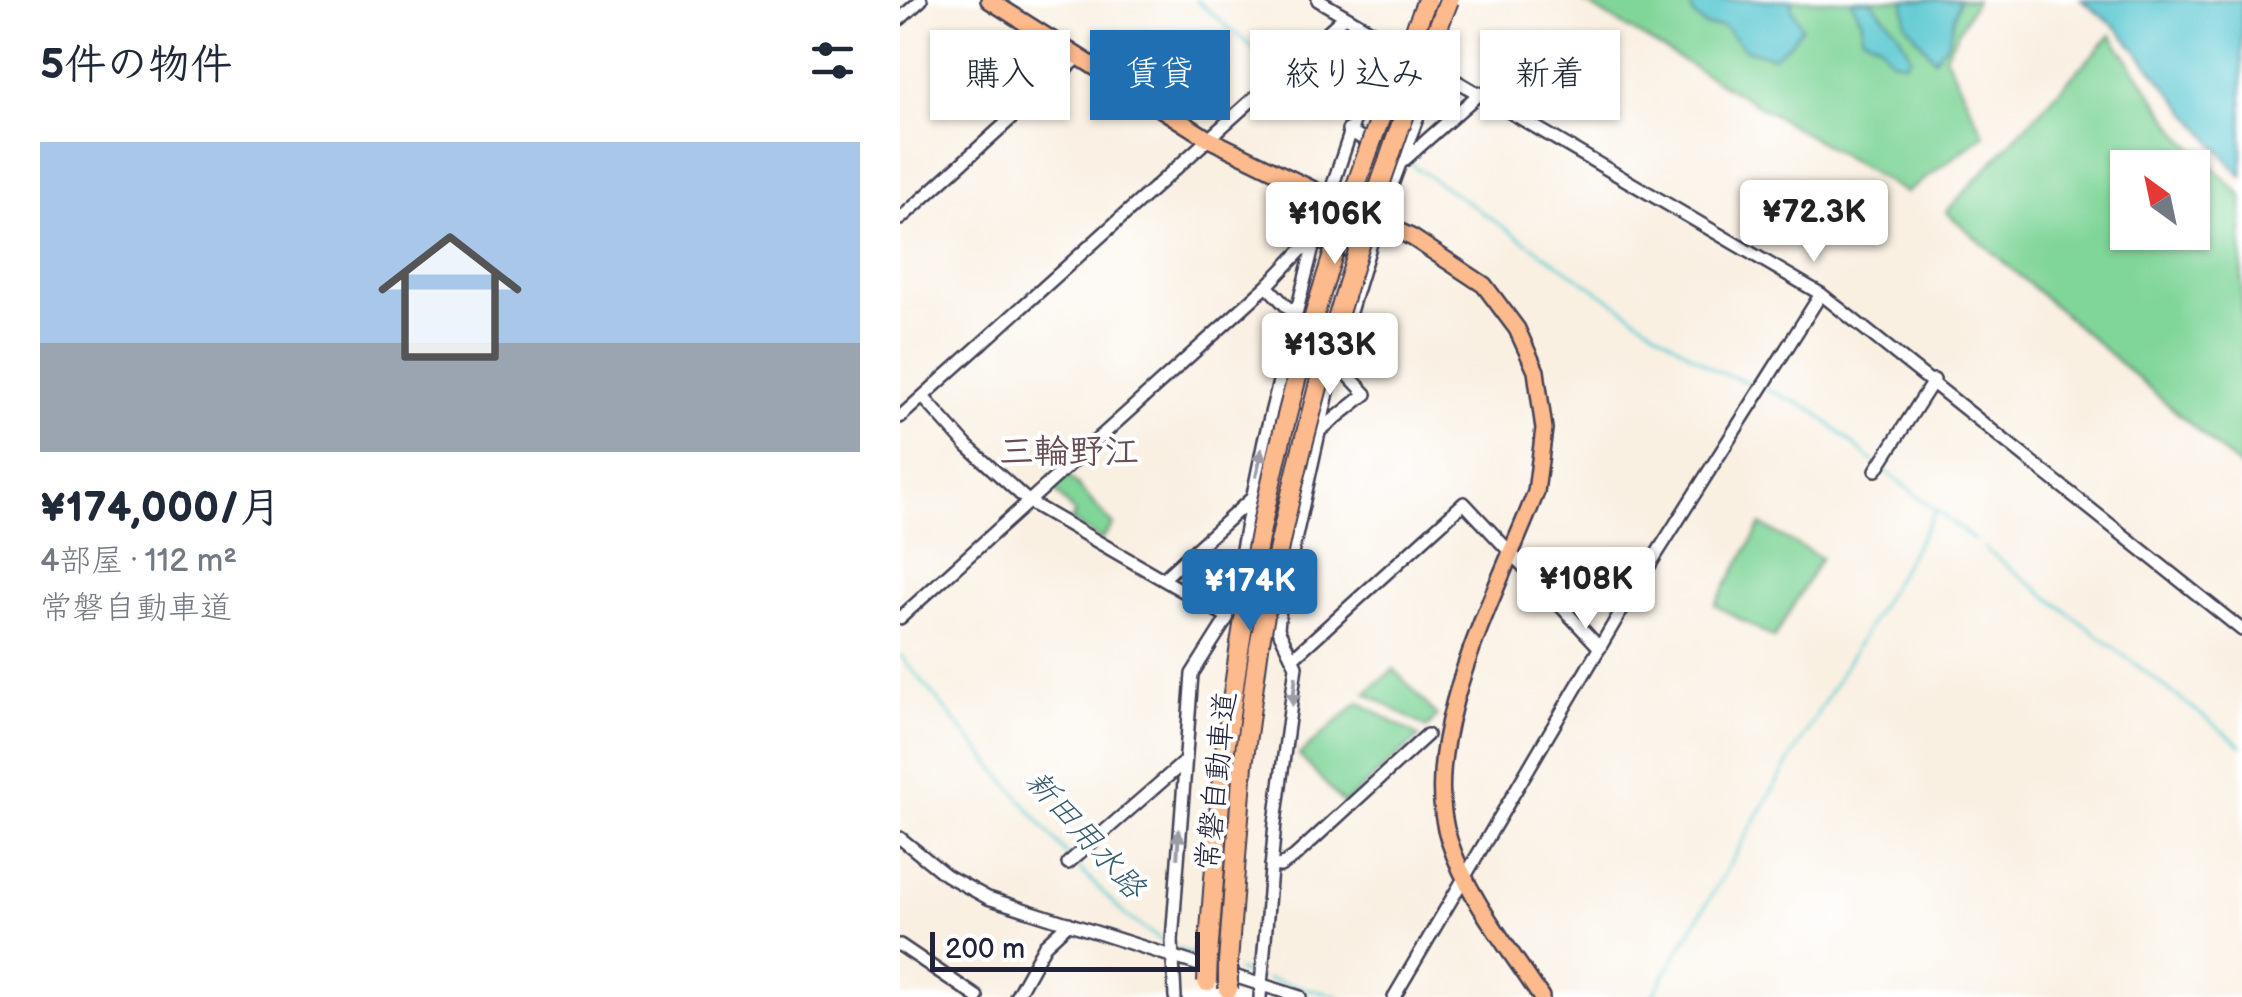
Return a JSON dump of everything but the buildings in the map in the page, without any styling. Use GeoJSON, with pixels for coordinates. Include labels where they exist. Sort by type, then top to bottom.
{"type":"FeatureCollection","features":[{"type":"Feature","properties":{"kind":"highway","name":"常磐自動車道"},"geometry":{"type":"LineString","coordinates":[[1207,990],[1221,784],[1250,646],[1296,374],[1361,171],[1427,0]]}},
{"type":"Feature","properties":{"kind":"highway","name":"常磐自動車道"},"geometry":{"type":"LineString","coordinates":[[1228,993],[1250,646],[1332,326],[1386,159],[1449,0]]}},
{"type":"Feature","properties":{"kind":"main road"},"geometry":{"type":"LineString","coordinates":[[989,0],[1207,138],[1378,221],[1475,277],[1503,307],[1528,350],[1542,396],[1543,454],[1536,492],[1443,744],[1443,818],[1465,878],[1541,997]]}},
{"type":"Feature","properties":{"kind":"street"},"geometry":{"type":"LineString","coordinates":[[1318,0],[1369,30]]}},
{"type":"Feature","properties":{"kind":"street"},"geometry":{"type":"LineString","coordinates":[[900,19],[913,3]]}},
{"type":"Feature","properties":{"kind":"street"},"geometry":{"type":"LineString","coordinates":[[900,417],[1344,16]]}},
{"type":"Feature","properties":{"kind":"street"},"geometry":{"type":"LineString","coordinates":[[900,220],[1077,59]]}},
{"type":"Feature","properties":{"kind":"street"},"geometry":{"type":"LineString","coordinates":[[1403,159],[1480,93],[1460,82]]}},
{"type":"Feature","properties":{"kind":"street"},"geometry":{"type":"LineString","coordinates":[[1175,997],[1172,951],[1182,764],[1192,674],[1229,613],[1290,337],[1352,120]]}},
{"type":"Feature","properties":{"kind":"street"},"geometry":{"type":"LineString","coordinates":[[1261,984],[1295,656],[1278,629],[1279,618],[1301,504],[1337,356],[1378,221],[1417,120]]}},
{"type":"Feature","properties":{"kind":"street"},"geometry":{"type":"LineString","coordinates":[[1526,120],[1821,294],[1934,380],[2242,630]]}},
{"type":"Feature","properties":{"kind":"street"},"geometry":{"type":"LineString","coordinates":[[1350,125],[1403,159]]}},
{"type":"Feature","properties":{"kind":"street"},"geometry":{"type":"LineString","coordinates":[[1315,239],[1367,255]]}},
{"type":"Feature","properties":{"kind":"street"},"geometry":{"type":"LineString","coordinates":[[900,618],[1268,286],[1315,239]]}},
{"type":"Feature","properties":{"kind":"street"},"geometry":{"type":"LineString","coordinates":[[1268,286],[1289,309],[1297,310]]}},
{"type":"Feature","properties":{"kind":"street"},"geometry":{"type":"LineString","coordinates":[[1394,997],[1600,648],[1821,294]]}},
{"type":"Feature","properties":{"kind":"street"},"geometry":{"type":"LineString","coordinates":[[1290,337],[1337,356],[1366,394],[1318,432]]}},
{"type":"Feature","properties":{"kind":"street"},"geometry":{"type":"LineString","coordinates":[[1876,470],[1934,380]]}},
{"type":"Feature","properties":{"kind":"street"},"geometry":{"type":"LineString","coordinates":[[923,397],[966,446],[1029,502],[1229,613],[1279,618]]}},
{"type":"Feature","properties":{"kind":"street"},"geometry":{"type":"LineString","coordinates":[[1162,579],[1252,498],[1301,504]]}},
{"type":"Feature","properties":{"kind":"street"},"geometry":{"type":"LineString","coordinates":[[1295,656],[1464,502],[1600,648]]}},
{"type":"Feature","properties":{"kind":"street"},"geometry":{"type":"LineString","coordinates":[[1272,865],[1280,866],[1294,856],[1427,735]]}},
{"type":"Feature","properties":{"kind":"street"},"geometry":{"type":"LineString","coordinates":[[1072,860],[1182,764]]}},
{"type":"Feature","properties":{"kind":"street"},"geometry":{"type":"LineString","coordinates":[[900,838],[968,890],[1172,951],[1300,997]]}},
{"type":"Feature","properties":{"kind":"street"},"geometry":{"type":"LineString","coordinates":[[1016,997],[1045,945],[1069,923]]}},
{"type":"Feature","properties":{"kind":"street"},"geometry":{"type":"LineString","coordinates":[[900,945],[977,997]]}},
{"type":"Feature","properties":{"kind":"green space"},"geometry":{"type":"Polygon","coordinates":[[[1580,0],[1976,0],[1945,55],[1984,135],[1906,193],[1580,0]]]}},
{"type":"Feature","properties":{"kind":"green space"},"geometry":{"type":"Polygon","coordinates":[[[2111,35],[2181,136],[2195,150],[2110,150],[2110,250],[2210,250],[2210,165],[2242,196],[2242,469],[1946,212],[2111,35]]]}},
{"type":"Feature","properties":{"kind":"green space"},"geometry":{"type":"Polygon","coordinates":[[[1068,475],[1113,525],[1101,540],[1071,520],[1075,514],[1054,489],[1068,475]]]}},
{"type":"Feature","properties":{"kind":"green space"},"geometry":{"type":"Polygon","coordinates":[[[1761,525],[1821,558],[1774,638],[1715,605],[1761,525]]]}},
{"type":"Feature","properties":{"kind":"green space"},"geometry":{"type":"Polygon","coordinates":[[[1394,669],[1437,716],[1427,728],[1366,693],[1394,669]]]}},
{"type":"Feature","properties":{"kind":"green space"},"geometry":{"type":"Polygon","coordinates":[[[1359,702],[1419,737],[1344,804],[1299,755],[1359,702]]]}},
{"type":"Feature","properties":{"kind":"water"},"geometry":{"type":"Polygon","coordinates":[[[1688,0],[1792,0],[1791,7],[1802,27],[1790,44],[1773,57],[1745,49],[1724,27],[1705,26],[1694,15],[1688,0]]]}},
{"type":"Feature","properties":{"kind":"water"},"geometry":{"type":"Polygon","coordinates":[[[1870,0],[1898,32],[1911,56],[1906,62],[1891,60],[1880,44],[1862,36],[1862,21],[1851,1],[1870,0]]]}},
{"type":"Feature","properties":{"kind":"water"},"geometry":{"type":"Polygon","coordinates":[[[1904,0],[1959,0],[1947,44],[1934,59],[1906,23],[1904,0]]]}},
{"type":"Feature","properties":{"kind":"water"},"geometry":{"type":"Polygon","coordinates":[[[2081,0],[2242,0],[2242,177],[2117,28],[2081,0]]]}},
{"type":"Feature","properties":{"kind":"waterway"},"geometry":{"type":"LineString","coordinates":[[1196,0],[1250,46]]}},
{"type":"Feature","properties":{"kind":"waterway"},"geometry":{"type":"LineString","coordinates":[[1408,162],[1714,370],[1758,386]]}},
{"type":"Feature","properties":{"kind":"waterway"},"geometry":{"type":"LineString","coordinates":[[1765,389],[1812,409],[1874,462]]}},
{"type":"Feature","properties":{"kind":"waterway"},"geometry":{"type":"LineString","coordinates":[[1884,470],[1974,540]]}},
{"type":"Feature","properties":{"kind":"waterway"},"geometry":{"type":"LineString","coordinates":[[1652,997],[1935,512]]}},
{"type":"Feature","properties":{"kind":"waterway"},"geometry":{"type":"LineString","coordinates":[[1984,548],[2242,746]]}},
{"type":"Feature","properties":{"kind":"waterway","name":"新田用水路"},"geometry":{"type":"LineString","coordinates":[[900,655],[1069,857]]}},
{"type":"Feature","properties":{"kind":"waterway","name":"新田用水路"},"geometry":{"type":"LineString","coordinates":[[1074,863],[1126,916],[1165,943]]}},
{"type":"Feature","properties":{"kind":"waterway","name":"新田用水路"},"geometry":{"type":"LineString","coordinates":[[1177,949],[1202,958]]}},
{"type":"Feature","properties":{"kind":"waterway","name":"新田用水路"},"geometry":{"type":"LineString","coordinates":[[1238,971],[1259,977]]}},
{"type":"Feature","properties":{"kind":"waterway","name":"新田用水路"},"geometry":{"type":"LineString","coordinates":[[1267,979],[1340,997]]}},
{"type":"Feature","properties":{"kind":"district","name":"三輪野江"},"geometry":{"type":"Point","coordinates":[1069,451]}}]}
